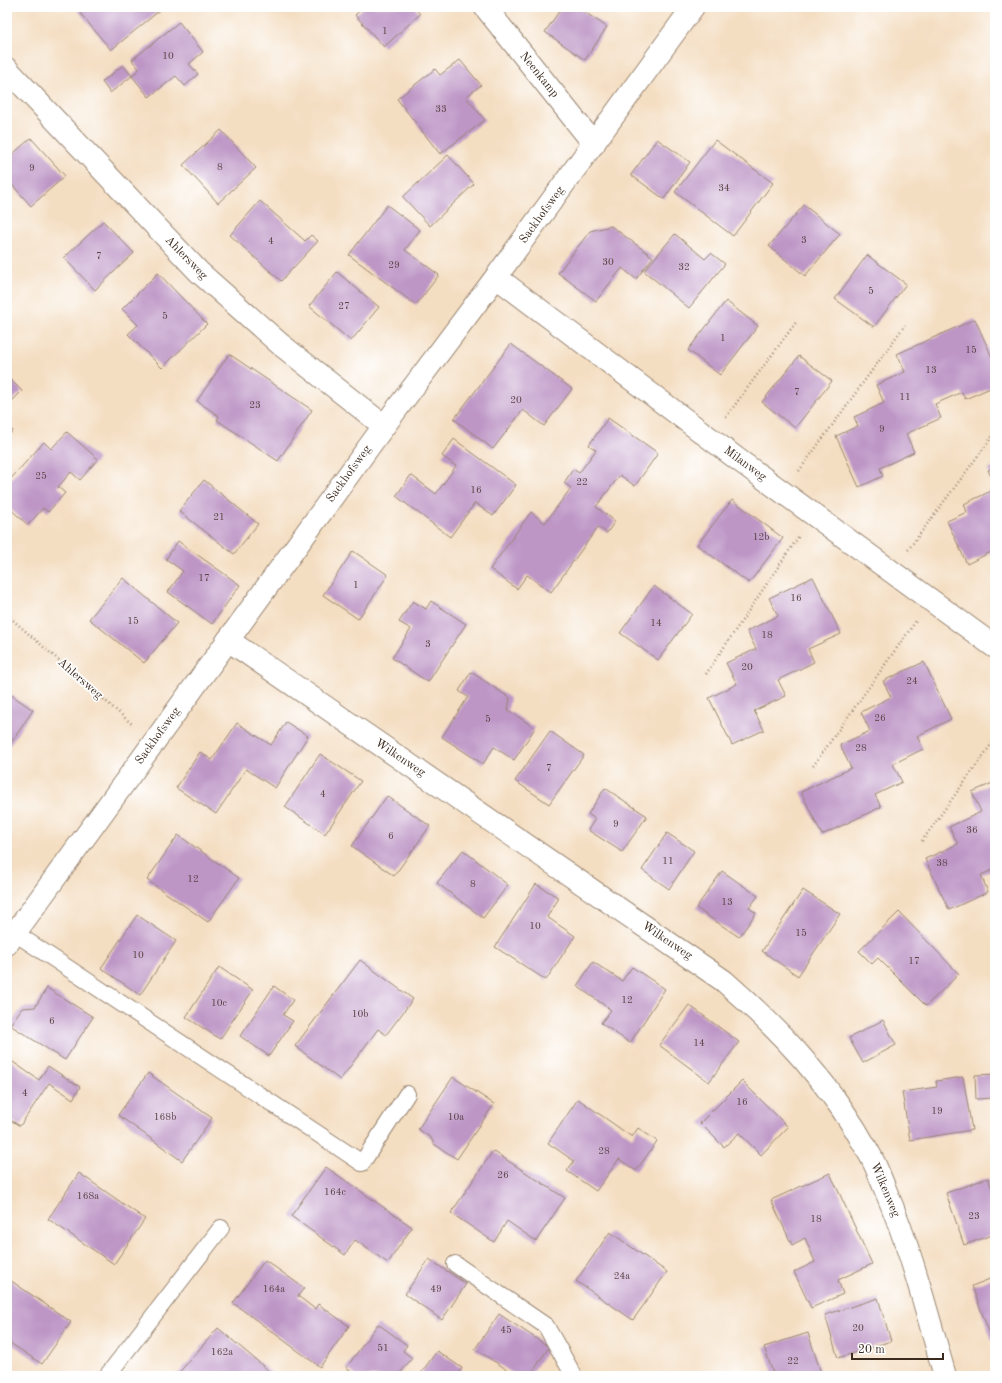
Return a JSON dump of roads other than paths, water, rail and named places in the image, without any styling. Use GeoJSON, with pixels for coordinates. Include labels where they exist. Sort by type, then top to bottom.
{"type":"FeatureCollection","features":[{"type":"Feature","properties":{"kind":"street","name":"Neenkamp"},"geometry":{"type":"LineString","coordinates":[[484,7],[594,144]]}},
{"type":"Feature","properties":{"kind":"street","name":"Sackhofsweg"},"geometry":{"type":"LineString","coordinates":[[11,939],[384,426],[496,277],[693,7]]}},
{"type":"Feature","properties":{"kind":"street","name":"Ahlersweg"},"geometry":{"type":"LineString","coordinates":[[7,69],[198,272],[280,344],[384,426]]}},
{"type":"Feature","properties":{"kind":"street","name":"Milanweg"},"geometry":{"type":"LineString","coordinates":[[496,277],[710,438],[995,647]]}},
{"type":"Feature","properties":{"kind":"street","name":"Wilkenweg"},"geometry":{"type":"LineString","coordinates":[[228,640],[724,981],[767,1019],[803,1057],[840,1105],[870,1154],[901,1226],[945,1376]]}},
{"type":"Feature","properties":{"kind":"lane"},"geometry":{"type":"LineString","coordinates":[[11,939],[362,1163],[407,1094]]}},
{"type":"Feature","properties":{"kind":"lane"},"geometry":{"type":"LineString","coordinates":[[107,1376],[221,1228]]}},
{"type":"Feature","properties":{"kind":"lane"},"geometry":{"type":"LineString","coordinates":[[455,1264],[546,1326],[574,1376]]}}]}
